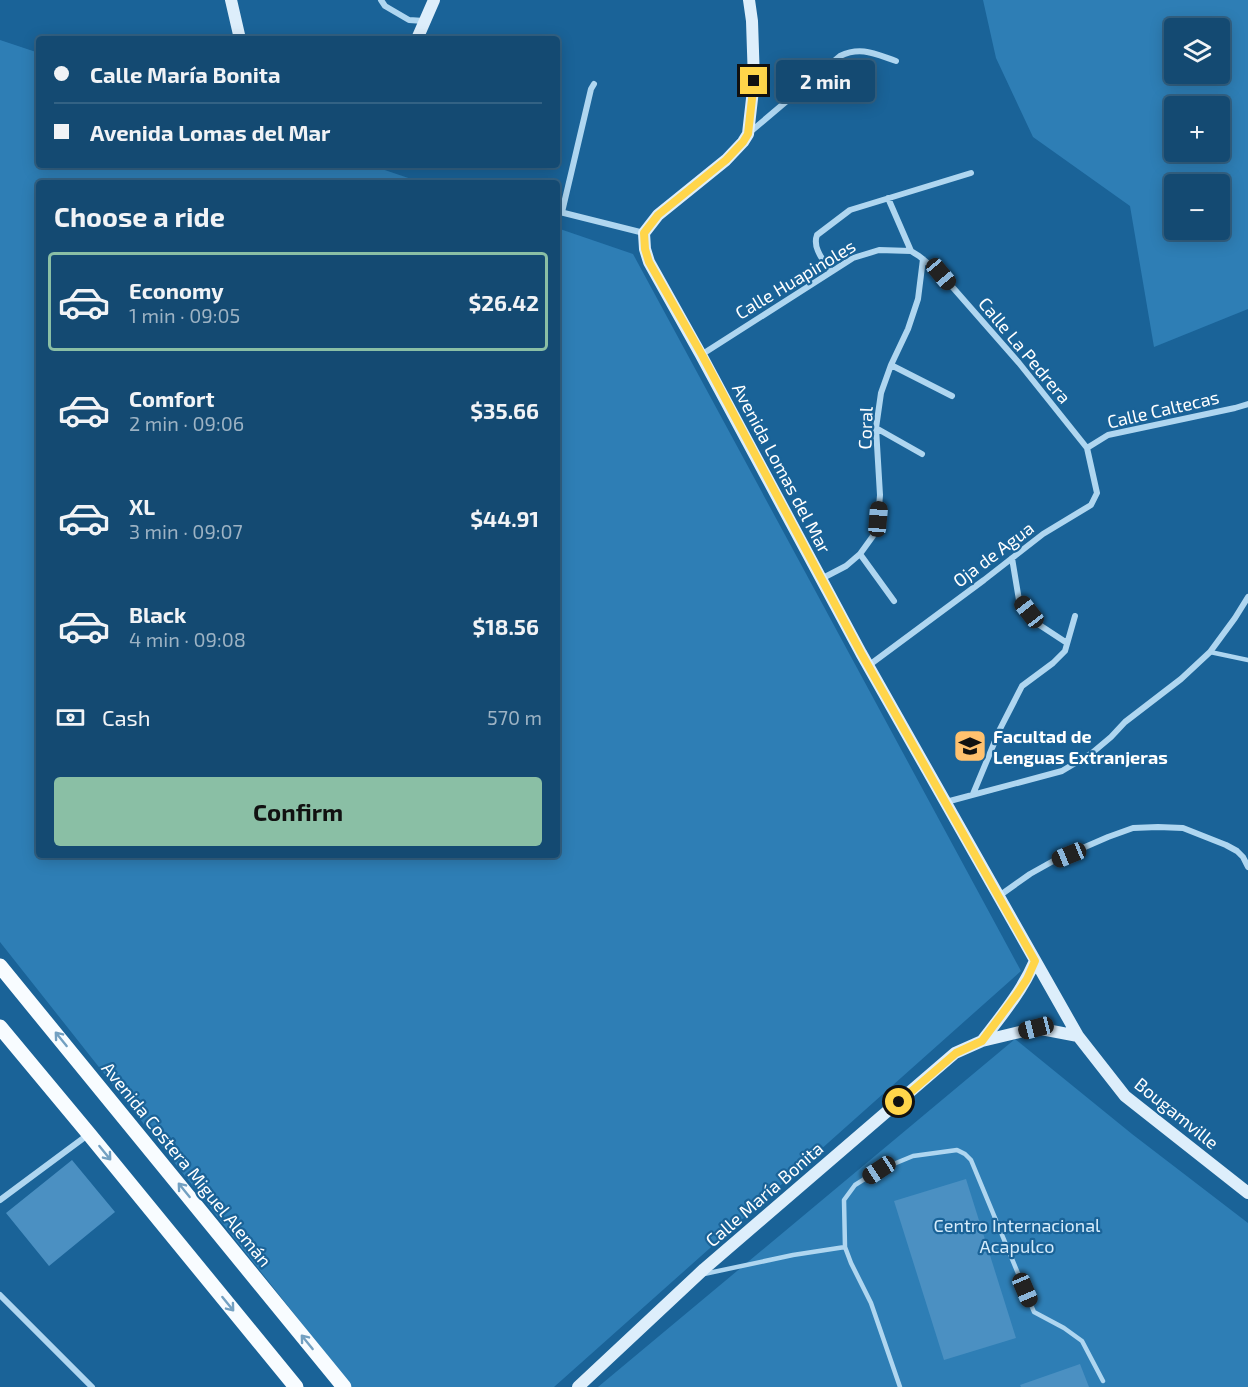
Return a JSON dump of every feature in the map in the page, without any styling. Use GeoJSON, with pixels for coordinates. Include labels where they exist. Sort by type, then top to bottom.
{"type":"FeatureCollection","features":[{"type":"Feature","properties":{"kind":"main road"},"geometry":{"type":"LineString","coordinates":[[231,0],[239,36]]}},
{"type":"Feature","properties":{"kind":"main road"},"geometry":{"type":"LineString","coordinates":[[418,36],[434,0]]}},
{"type":"Feature","properties":{"kind":"main road"},"geometry":{"type":"LineString","coordinates":[[644,233],[658,215],[726,160],[748,134],[754,81],[749,0]]}},
{"type":"Feature","properties":{"kind":"main road","name":"Avenida Lomas del Mar"},"geometry":{"type":"LineString","coordinates":[[644,233],[649,262],[702,355],[868,666],[1035,961]]}},
{"type":"Feature","properties":{"kind":"main road","name":"Bougamville"},"geometry":{"type":"LineString","coordinates":[[1035,961],[1078,1036],[1125,1096],[1248,1192]]}},
{"type":"Feature","properties":{"kind":"main road","name":"Calle María Bonita"},"geometry":{"type":"LineString","coordinates":[[982,1041],[1027,979],[1035,961]]}},
{"type":"Feature","properties":{"kind":"main road","name":"Avenida Costera Miguel Alemán"},"geometry":{"type":"LineString","coordinates":[[0,966],[344,1387]]}},
{"type":"Feature","properties":{"kind":"main road"},"geometry":{"type":"LineString","coordinates":[[0,1027],[291,1385]]}},
{"type":"Feature","properties":{"kind":"main road","name":"Calle María Bonita"},"geometry":{"type":"LineString","coordinates":[[578,1387],[696,1276],[956,1053],[982,1041],[1036,1028],[1078,1036]]}},
{"type":"Feature","properties":{"kind":"street"},"geometry":{"type":"LineString","coordinates":[[381,0],[385,6],[409,20],[425,21]]}},
{"type":"Feature","properties":{"kind":"street"},"geometry":{"type":"LineString","coordinates":[[748,134],[840,56],[852,50],[896,61]]}},
{"type":"Feature","properties":{"kind":"street"},"geometry":{"type":"LineString","coordinates":[[560,207],[594,84]]}},
{"type":"Feature","properties":{"kind":"street"},"geometry":{"type":"LineString","coordinates":[[831,272],[816,247],[815,241],[817,235],[850,210],[971,173]]}},
{"type":"Feature","properties":{"kind":"street"},"geometry":{"type":"LineString","coordinates":[[888,198],[911,251]]}},
{"type":"Feature","properties":{"kind":"street"},"geometry":{"type":"LineString","coordinates":[[560,211],[644,233]]}},
{"type":"Feature","properties":{"kind":"street","name":"Calle Huapinoles"},"geometry":{"type":"LineString","coordinates":[[702,355],[853,258],[879,250],[911,251]]}},
{"type":"Feature","properties":{"kind":"street","name":"Calle La Pedrera"},"geometry":{"type":"LineString","coordinates":[[911,251],[941,274],[1011,354],[1087,448]]}},
{"type":"Feature","properties":{"kind":"street","name":"Coral"},"geometry":{"type":"LineString","coordinates":[[821,579],[846,567],[860,554],[873,536],[878,519],[880,495],[876,428],[881,393],[908,329],[918,298],[923,259]]}},
{"type":"Feature","properties":{"kind":"street"},"geometry":{"type":"LineString","coordinates":[[891,365],[952,396]]}},
{"type":"Feature","properties":{"kind":"street","name":"Calle Caltecas"},"geometry":{"type":"LineString","coordinates":[[1087,448],[1108,435],[1248,404]]}},
{"type":"Feature","properties":{"kind":"street"},"geometry":{"type":"LineString","coordinates":[[876,428],[922,454]]}},
{"type":"Feature","properties":{"kind":"street","name":"Oja de Agua"},"geometry":{"type":"LineString","coordinates":[[868,666],[1043,534],[1091,505],[1097,493],[1087,448]]}},
{"type":"Feature","properties":{"kind":"street"},"geometry":{"type":"LineString","coordinates":[[860,554],[894,601]]}},
{"type":"Feature","properties":{"kind":"street"},"geometry":{"type":"LineString","coordinates":[[1012,558],[1019,600],[1038,624],[1067,643]]}},
{"type":"Feature","properties":{"kind":"street"},"geometry":{"type":"LineString","coordinates":[[945,802],[1062,771],[1092,753],[1125,722],[1181,679],[1210,652],[1248,597]]}},
{"type":"Feature","properties":{"kind":"street"},"geometry":{"type":"LineString","coordinates":[[974,794],[1000,729],[1022,686],[1065,651],[1075,616]]}},
{"type":"Feature","properties":{"kind":"street"},"geometry":{"type":"LineString","coordinates":[[999,896],[1055,860],[1133,828],[1184,828],[1237,851],[1243,856],[1248,867]]}},
{"type":"Feature","properties":{"kind":"street"},"geometry":{"type":"LineString","coordinates":[[0,1200],[89,1134]]}},
{"type":"Feature","properties":{"kind":"street"},"geometry":{"type":"LineString","coordinates":[[0,1295],[92,1387]]}},
{"type":"Feature","properties":{"kind":"lane"},"geometry":{"type":"LineString","coordinates":[[1210,652],[1248,660]]}},
{"type":"Feature","properties":{"kind":"lane"},"geometry":{"type":"LineString","coordinates":[[900,1387],[871,1303],[845,1246],[843,1204],[855,1185],[879,1170],[913,1156],[957,1150],[970,1160],[1034,1312],[1064,1328],[1082,1341],[1103,1381]]}},
{"type":"Feature","properties":{"kind":"lane"},"geometry":{"type":"LineString","coordinates":[[696,1276],[845,1246]]}},
{"type":"Feature","properties":{"kind":"green space"},"geometry":{"type":"Polygon","coordinates":[[[983,0],[1248,0],[1248,309],[1154,347],[1130,206],[1033,137],[996,58],[983,0]]]}},
{"type":"Feature","properties":{"kind":"green space"},"geometry":{"type":"Polygon","coordinates":[[[0,40],[36,52],[36,168],[379,168],[414,180],[36,180],[36,858],[560,858],[560,229],[633,254],[1021,971],[554,1387],[352,1387],[0,942],[0,40]]]}},
{"type":"Feature","properties":{"kind":"green space","name":"Centro Internacional Acapulco"},"geometry":{"type":"Polygon","coordinates":[[[1015,1039],[1132,1134],[1248,1223],[1248,1387],[598,1387],[1015,1039]]]}},
{"type":"Feature","properties":{"kind":"building"},"geometry":{"type":"Polygon","coordinates":[[[72,1160],[115,1212],[49,1266],[6,1213],[72,1160]]]}},
{"type":"Feature","properties":{"kind":"building"},"geometry":{"type":"Polygon","coordinates":[[[966,1179],[1016,1338],[944,1360],[894,1201],[966,1179]]]}},
{"type":"Feature","properties":{"kind":"building"},"geometry":{"type":"Polygon","coordinates":[[[1080,1364],[1089,1387],[1021,1387],[1020,1385],[1080,1364]]]}},
{"type":"Feature","properties":{"kind":"place","name":"Facultad de Lenguas Extranjeras"},"geometry":{"type":"Point","coordinates":[970,746]}},
{"type":"Feature","properties":{"kind":"route"},"geometry":{"type":"LineString","coordinates":[[754,81],[748,134],[726,160],[658,215],[644,233],[649,262],[702,355],[861,653],[1035,961],[1027,979],[982,1041],[956,1053],[899,1102]]}}]}
